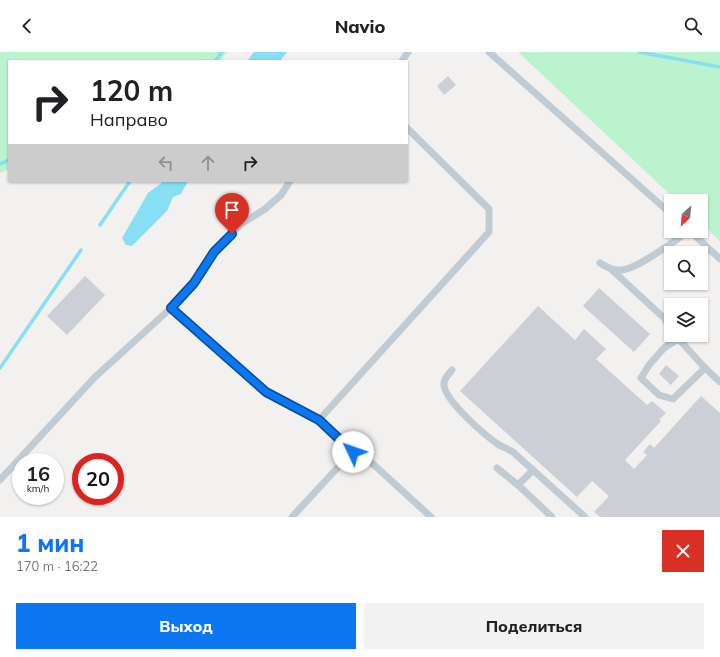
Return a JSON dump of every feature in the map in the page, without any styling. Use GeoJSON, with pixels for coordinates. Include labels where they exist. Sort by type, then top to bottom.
{"type":"FeatureCollection","features":[{"type":"Feature","properties":{"kind":"lane"},"geometry":{"type":"LineString","coordinates":[[489,52],[664,208]]}},
{"type":"Feature","properties":{"kind":"lane"},"geometry":{"type":"LineString","coordinates":[[319,420],[489,232],[489,209],[408,129]]}},
{"type":"Feature","properties":{"kind":"lane"},"geometry":{"type":"LineString","coordinates":[[0,480],[95,377],[171,308],[194,283],[214,252],[241,224],[265,209],[281,195],[289,182]]}},
{"type":"Feature","properties":{"kind":"lane"},"geometry":{"type":"LineString","coordinates":[[611,269],[625,270],[678,238]]}},
{"type":"Feature","properties":{"kind":"lane"},"geometry":{"type":"LineString","coordinates":[[697,238],[720,259]]}},
{"type":"Feature","properties":{"kind":"lane"},"geometry":{"type":"LineString","coordinates":[[600,263],[611,269],[664,318]]}},
{"type":"Feature","properties":{"kind":"lane"},"geometry":{"type":"LineString","coordinates":[[171,308],[266,392],[319,420],[353,452],[373,464],[431,517]]}},
{"type":"Feature","properties":{"kind":"lane"},"geometry":{"type":"LineString","coordinates":[[671,342],[649,365],[641,378],[659,394],[673,399],[705,368]]}},
{"type":"Feature","properties":{"kind":"lane"},"geometry":{"type":"LineString","coordinates":[[681,342],[720,382]]}},
{"type":"Feature","properties":{"kind":"lane"},"geometry":{"type":"LineString","coordinates":[[452,370],[446,377],[444,385],[449,399],[469,419],[499,444],[513,452],[585,517]]}},
{"type":"Feature","properties":{"kind":"lane"},"geometry":{"type":"LineString","coordinates":[[292,517],[353,452]]}},
{"type":"Feature","properties":{"kind":"lane"},"geometry":{"type":"LineString","coordinates":[[497,468],[552,517]]}},
{"type":"Feature","properties":{"kind":"lane"},"geometry":{"type":"LineString","coordinates":[[518,486],[533,470]]}},
{"type":"Feature","properties":{"kind":"green space"},"geometry":{"type":"Polygon","coordinates":[[[0,52],[227,52],[221,60],[8,60],[8,169],[0,173],[0,52]]]}},
{"type":"Feature","properties":{"kind":"green space"},"geometry":{"type":"Polygon","coordinates":[[[518,52],[720,52],[720,241],[708,230],[708,194],[670,194],[518,52]]]}},
{"type":"Feature","properties":{"kind":"water"},"geometry":{"type":"Polygon","coordinates":[[[254,52],[287,52],[281,60],[248,60],[254,52]]]}},
{"type":"Feature","properties":{"kind":"water"},"geometry":{"type":"Polygon","coordinates":[[[162,182],[187,182],[181,194],[173,197],[167,211],[132,246],[126,245],[122,238],[148,193],[162,182]]]}},
{"type":"Feature","properties":{"kind":"building"},"geometry":{"type":"Polygon","coordinates":[[[448,76],[456,85],[444,95],[437,86],[448,76]]]}},
{"type":"Feature","properties":{"kind":"building"},"geometry":{"type":"Polygon","coordinates":[[[85,276],[105,295],[67,335],[47,316],[85,276]]]}},
{"type":"Feature","properties":{"kind":"building"},"geometry":{"type":"Polygon","coordinates":[[[599,288],[650,334],[634,352],[583,306],[599,288]]]}},
{"type":"Feature","properties":{"kind":"building"},"geometry":{"type":"Polygon","coordinates":[[[538,306],[575,340],[584,329],[606,349],[596,359],[647,405],[652,401],[666,413],[659,420],[661,421],[625,460],[634,469],[647,455],[643,452],[650,444],[654,448],[701,396],[720,413],[720,517],[600,517],[594,512],[609,496],[592,481],[577,497],[460,391],[538,306]]]}},
{"type":"Feature","properties":{"kind":"building"},"geometry":{"type":"Polygon","coordinates":[[[666,365],[679,376],[671,385],[659,374],[666,365]]]}},
{"type":"Feature","properties":{"kind":"waterway"},"geometry":{"type":"LineString","coordinates":[[216,60],[222,52]]}},
{"type":"Feature","properties":{"kind":"waterway"},"geometry":{"type":"LineString","coordinates":[[639,52],[720,67]]}},
{"type":"Feature","properties":{"kind":"waterway"},"geometry":{"type":"LineString","coordinates":[[0,164],[8,160]]}},
{"type":"Feature","properties":{"kind":"waterway"},"geometry":{"type":"LineString","coordinates":[[100,225],[129,182]]}},
{"type":"Feature","properties":{"kind":"waterway"},"geometry":{"type":"LineString","coordinates":[[0,368],[81,250]]}},
{"type":"Feature","properties":{"kind":"route"},"geometry":{"type":"LineString","coordinates":[[232,234],[214,252],[194,283],[171,308],[266,392],[319,420],[353,452]]}}]}
